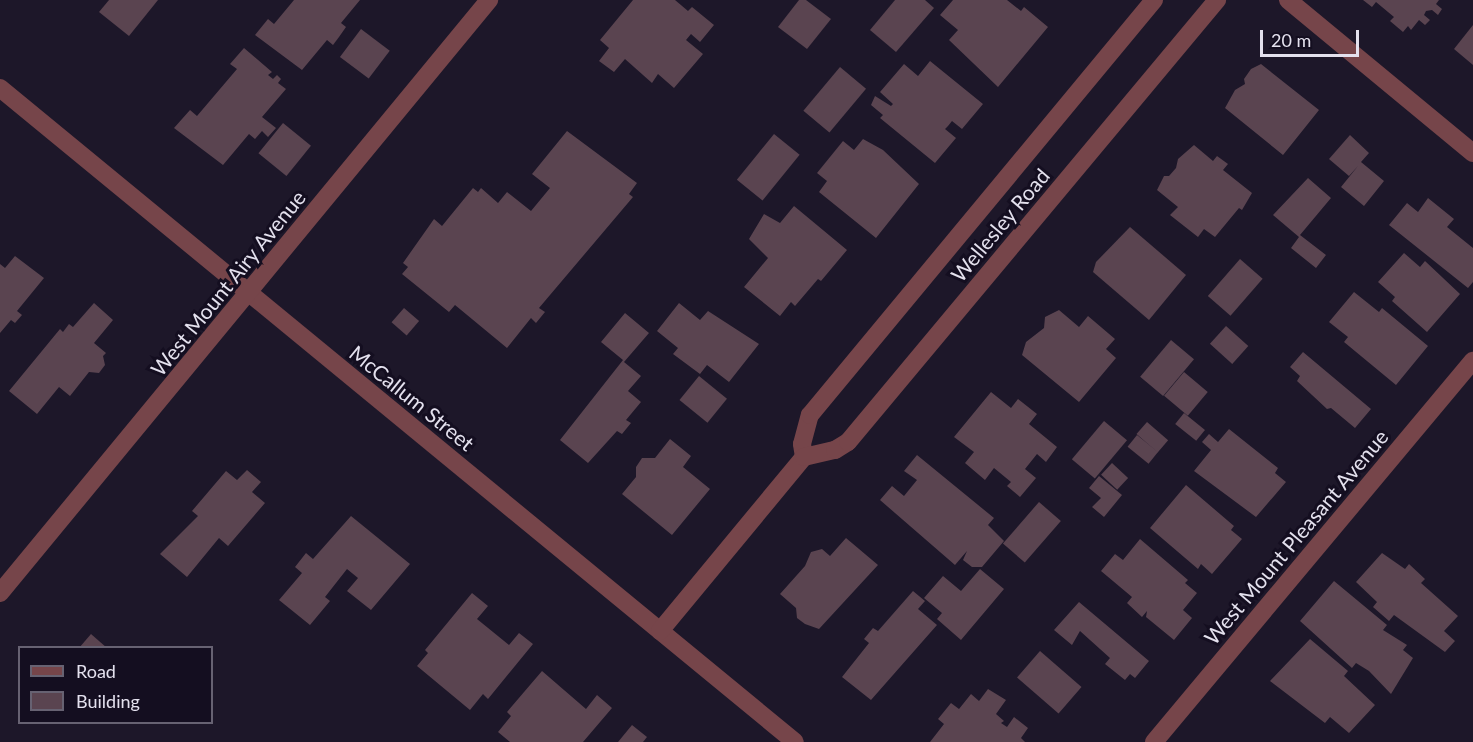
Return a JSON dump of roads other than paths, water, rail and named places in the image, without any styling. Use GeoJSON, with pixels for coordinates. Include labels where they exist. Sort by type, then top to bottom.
{"type":"FeatureCollection","features":[{"type":"Feature","properties":{"kind":"street","name":"West Mount Airy Avenue"},"geometry":{"type":"LineString","coordinates":[[0,593],[249,294],[489,0]]}},
{"type":"Feature","properties":{"kind":"street","name":"Wellesley Road"},"geometry":{"type":"LineString","coordinates":[[1154,0],[810,415],[802,444],[804,457],[835,450],[848,442],[1217,0]]}},
{"type":"Feature","properties":{"kind":"street"},"geometry":{"type":"LineString","coordinates":[[1288,0],[1473,153]]}},
{"type":"Feature","properties":{"kind":"street","name":"McCallum Street"},"geometry":{"type":"LineString","coordinates":[[0,88],[795,742]]}},
{"type":"Feature","properties":{"kind":"street","name":"West Mount Pleasant Avenue"},"geometry":{"type":"LineString","coordinates":[[1154,742],[1473,361]]}},
{"type":"Feature","properties":{"kind":"street"},"geometry":{"type":"LineString","coordinates":[[660,631],[804,457]]}}]}
